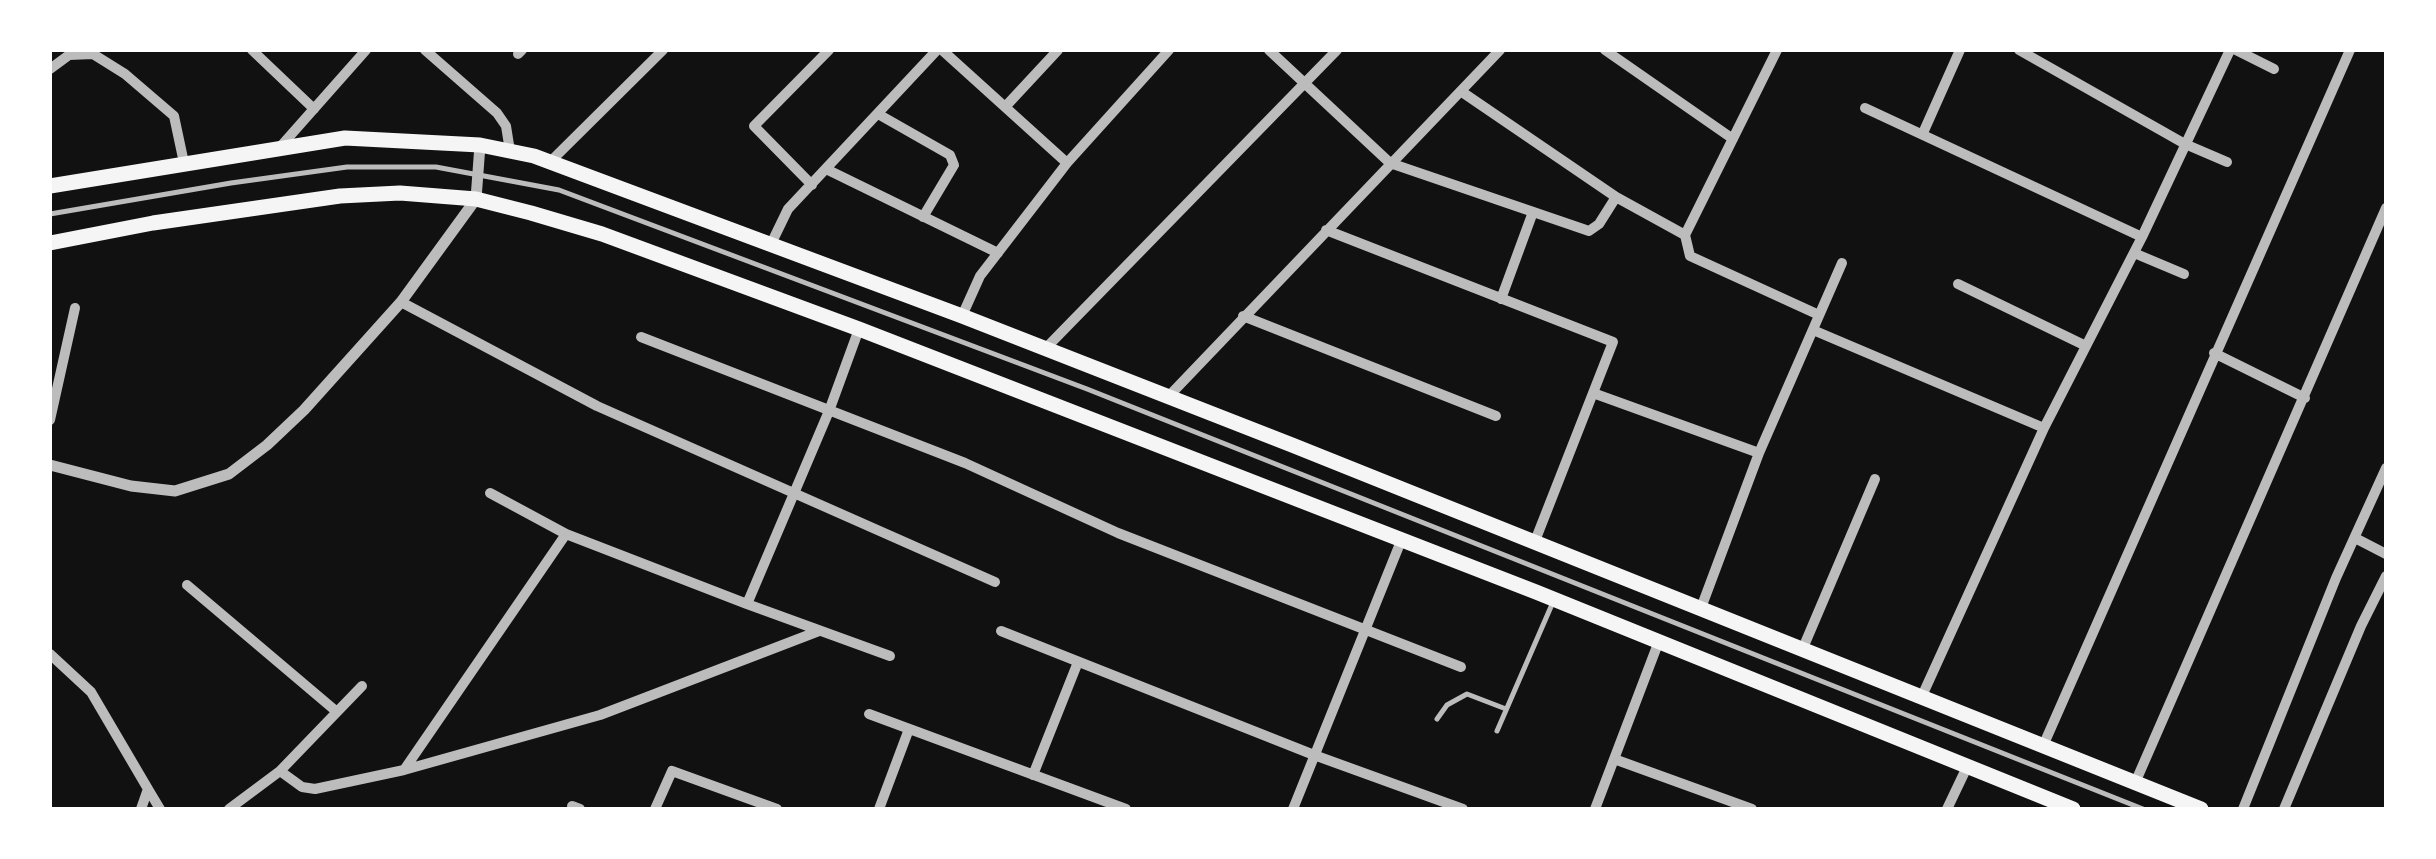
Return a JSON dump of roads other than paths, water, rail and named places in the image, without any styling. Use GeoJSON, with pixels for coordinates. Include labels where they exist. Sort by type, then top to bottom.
{"type":"FeatureCollection","features":[{"type":"Feature","properties":{"kind":"main road"},"geometry":{"type":"LineString","coordinates":[[50,186],[345,138],[510,150],[962,316],[2201,809]]}},
{"type":"Feature","properties":{"kind":"main road"},"geometry":{"type":"LineString","coordinates":[[50,244],[153,223],[340,196],[400,193],[476,200],[602,234],[1554,599],[2073,809]]}},
{"type":"Feature","properties":{"kind":"street"},"geometry":{"type":"LineString","coordinates":[[252,50],[314,109]]}},
{"type":"Feature","properties":{"kind":"street"},"geometry":{"type":"LineString","coordinates":[[282,146],[366,50]]}},
{"type":"Feature","properties":{"kind":"street"},"geometry":{"type":"LineString","coordinates":[[425,50],[497,113],[506,126],[510,150]]}},
{"type":"Feature","properties":{"kind":"street"},"geometry":{"type":"LineString","coordinates":[[550,162],[663,50]]}},
{"type":"Feature","properties":{"kind":"street"},"geometry":{"type":"LineString","coordinates":[[812,184],[754,126],[828,50]]}},
{"type":"Feature","properties":{"kind":"street"},"geometry":{"type":"LineString","coordinates":[[771,244],[788,209],[940,50],[1067,163]]}},
{"type":"Feature","properties":{"kind":"street"},"geometry":{"type":"LineString","coordinates":[[1005,107],[1058,50]]}},
{"type":"Feature","properties":{"kind":"street"},"geometry":{"type":"LineString","coordinates":[[962,316],[980,276],[1067,163],[1169,50]]}},
{"type":"Feature","properties":{"kind":"street"},"geometry":{"type":"LineString","coordinates":[[1269,50],[1390,163],[1589,231],[1599,224],[1616,197]]}},
{"type":"Feature","properties":{"kind":"street"},"geometry":{"type":"LineString","coordinates":[[1045,349],[1336,50]]}},
{"type":"Feature","properties":{"kind":"street"},"geometry":{"type":"LineString","coordinates":[[1168,397],[1500,50]]}},
{"type":"Feature","properties":{"kind":"street"},"geometry":{"type":"LineString","coordinates":[[1605,50],[1732,140]]}},
{"type":"Feature","properties":{"kind":"street"},"geometry":{"type":"LineString","coordinates":[[1777,50],[1686,235],[1690,256],[1819,316]]}},
{"type":"Feature","properties":{"kind":"street"},"geometry":{"type":"LineString","coordinates":[[1923,134],[1960,50]]}},
{"type":"Feature","properties":{"kind":"street"},"geometry":{"type":"LineString","coordinates":[[1922,696],[2044,428],[2233,50],[2274,69]]}},
{"type":"Feature","properties":{"kind":"street"},"geometry":{"type":"LineString","coordinates":[[2043,746],[2350,50]]}},
{"type":"Feature","properties":{"kind":"street"},"geometry":{"type":"LineString","coordinates":[[2027,52],[2185,144],[2227,162]]}},
{"type":"Feature","properties":{"kind":"street"},"geometry":{"type":"LineString","coordinates":[[50,69],[70,54],[93,54],[125,74],[174,116],[184,163]]}},
{"type":"Feature","properties":{"kind":"street"},"geometry":{"type":"LineString","coordinates":[[1462,92],[1616,197],[1686,235]]}},
{"type":"Feature","properties":{"kind":"street"},"geometry":{"type":"LineString","coordinates":[[1866,108],[2142,237]]}},
{"type":"Feature","properties":{"kind":"street"},"geometry":{"type":"LineString","coordinates":[[878,114],[950,155],[954,165],[923,216]]}},
{"type":"Feature","properties":{"kind":"street"},"geometry":{"type":"LineString","coordinates":[[50,465],[131,486],[175,491],[229,474],[268,445],[304,410],[401,302],[476,200],[480,146]]}},
{"type":"Feature","properties":{"kind":"street"},"geometry":{"type":"LineString","coordinates":[[826,169],[998,253]]}},
{"type":"Feature","properties":{"kind":"street"},"geometry":{"type":"LineString","coordinates":[[2135,783],[2386,208]]}},
{"type":"Feature","properties":{"kind":"street"},"geometry":{"type":"LineString","coordinates":[[1501,298],[1533,212]]}},
{"type":"Feature","properties":{"kind":"street"},"geometry":{"type":"LineString","coordinates":[[1326,230],[1613,342],[1535,541]]}},
{"type":"Feature","properties":{"kind":"street"},"geometry":{"type":"LineString","coordinates":[[2134,253],[2184,274]]}},
{"type":"Feature","properties":{"kind":"street"},"geometry":{"type":"LineString","coordinates":[[1701,608],[1759,453],[1842,264]]}},
{"type":"Feature","properties":{"kind":"street"},"geometry":{"type":"LineString","coordinates":[[1958,284],[2086,346]]}},
{"type":"Feature","properties":{"kind":"street"},"geometry":{"type":"LineString","coordinates":[[401,302],[597,406],[994,582]]}},
{"type":"Feature","properties":{"kind":"street"},"geometry":{"type":"LineString","coordinates":[[50,420],[75,308]]}},
{"type":"Feature","properties":{"kind":"street"},"geometry":{"type":"LineString","coordinates":[[1244,316],[1496,416]]}},
{"type":"Feature","properties":{"kind":"street"},"geometry":{"type":"LineString","coordinates":[[747,604],[829,411],[858,329]]}},
{"type":"Feature","properties":{"kind":"street"},"geometry":{"type":"LineString","coordinates":[[1813,330],[2044,428]]}},
{"type":"Feature","properties":{"kind":"street"},"geometry":{"type":"LineString","coordinates":[[641,337],[965,463],[1118,533],[1461,667]]}},
{"type":"Feature","properties":{"kind":"street"},"geometry":{"type":"LineString","coordinates":[[2214,354],[2305,398]]}},
{"type":"Feature","properties":{"kind":"street"},"geometry":{"type":"LineString","coordinates":[[1594,393],[1759,453]]}},
{"type":"Feature","properties":{"kind":"street"},"geometry":{"type":"LineString","coordinates":[[2242,809],[2386,468]]}},
{"type":"Feature","properties":{"kind":"street"},"geometry":{"type":"LineString","coordinates":[[1804,648],[1875,479]]}},
{"type":"Feature","properties":{"kind":"street"},"geometry":{"type":"LineString","coordinates":[[490,492],[566,534],[890,656]]}},
{"type":"Feature","properties":{"kind":"street"},"geometry":{"type":"LineString","coordinates":[[404,770],[566,534]]}},
{"type":"Feature","properties":{"kind":"street"},"geometry":{"type":"LineString","coordinates":[[2355,538],[2386,554]]}},
{"type":"Feature","properties":{"kind":"street"},"geometry":{"type":"LineString","coordinates":[[1293,809],[1400,541]]}},
{"type":"Feature","properties":{"kind":"street"},"geometry":{"type":"LineString","coordinates":[[2284,809],[2386,576]]}},
{"type":"Feature","properties":{"kind":"street"},"geometry":{"type":"LineString","coordinates":[[187,585],[337,712]]}},
{"type":"Feature","properties":{"kind":"street"},"geometry":{"type":"LineString","coordinates":[[280,771],[302,787],[316,789],[404,770],[600,715],[819,630]]}},
{"type":"Feature","properties":{"kind":"street"},"geometry":{"type":"LineString","coordinates":[[1002,631],[1314,756],[1463,809]]}},
{"type":"Feature","properties":{"kind":"street"},"geometry":{"type":"LineString","coordinates":[[1595,809],[1659,641]]}},
{"type":"Feature","properties":{"kind":"street"},"geometry":{"type":"LineString","coordinates":[[50,654],[91,692],[160,809]]}},
{"type":"Feature","properties":{"kind":"street"},"geometry":{"type":"LineString","coordinates":[[1033,775],[1078,662]]}},
{"type":"Feature","properties":{"kind":"street"},"geometry":{"type":"LineString","coordinates":[[229,809],[280,771],[362,686]]}},
{"type":"Feature","properties":{"kind":"street"},"geometry":{"type":"LineString","coordinates":[[870,714],[1126,809]]}},
{"type":"Feature","properties":{"kind":"street"},"geometry":{"type":"LineString","coordinates":[[879,809],[909,728]]}},
{"type":"Feature","properties":{"kind":"street"},"geometry":{"type":"LineString","coordinates":[[1614,759],[1752,809]]}},
{"type":"Feature","properties":{"kind":"street"},"geometry":{"type":"LineString","coordinates":[[1947,809],[1966,767]]}},
{"type":"Feature","properties":{"kind":"street"},"geometry":{"type":"LineString","coordinates":[[655,809],[672,771],[777,809]]}},
{"type":"Feature","properties":{"kind":"street"},"geometry":{"type":"LineString","coordinates":[[142,809],[148,789]]}},
{"type":"Feature","properties":{"kind":"lane"},"geometry":{"type":"LineString","coordinates":[[50,214],[347,167],[436,168],[559,190],[1087,389],[2143,809]]}},
{"type":"Feature","properties":{"kind":"lane"},"geometry":{"type":"LineString","coordinates":[[1497,731],[1554,599]]}},
{"type":"Feature","properties":{"kind":"lane"},"geometry":{"type":"LineString","coordinates":[[1437,719],[1447,705],[1467,694],[1506,709]]}}]}
